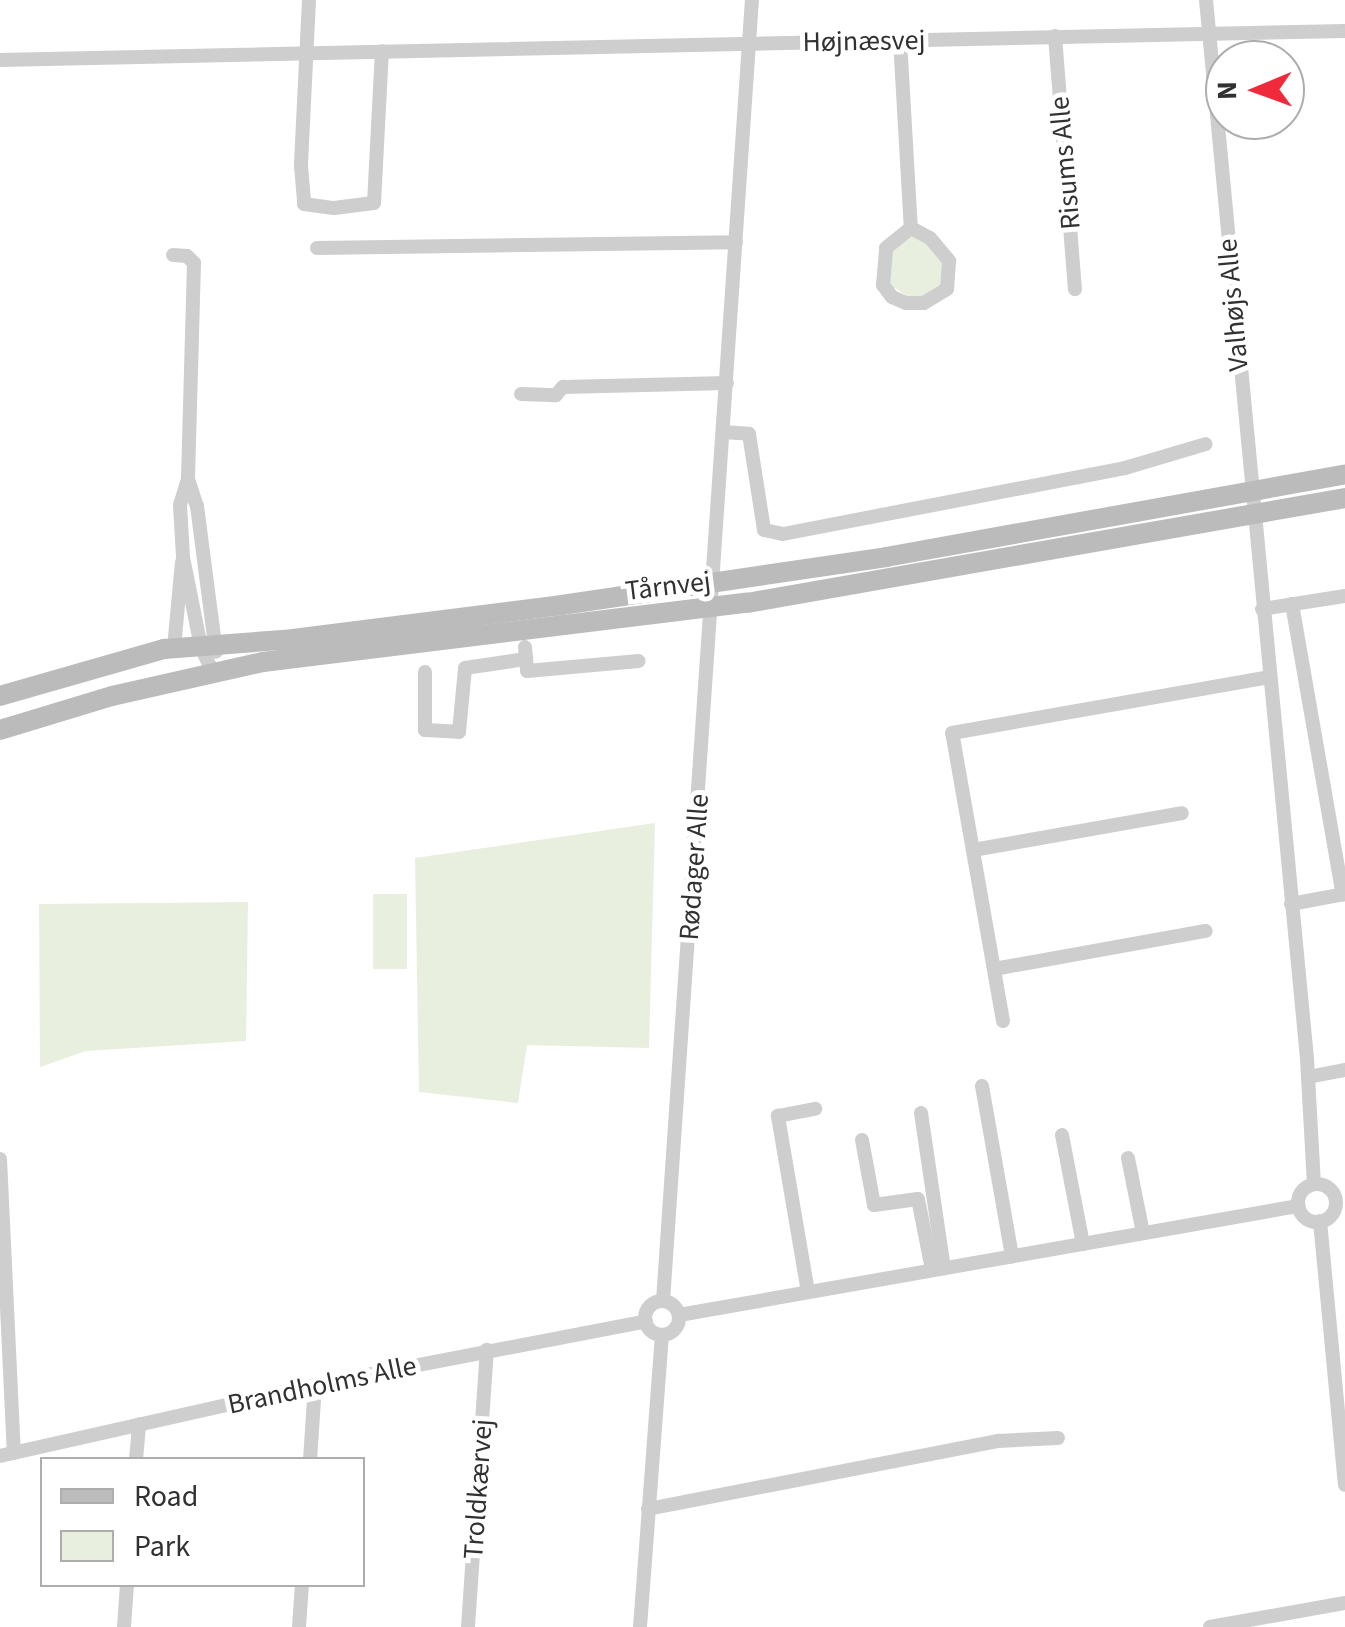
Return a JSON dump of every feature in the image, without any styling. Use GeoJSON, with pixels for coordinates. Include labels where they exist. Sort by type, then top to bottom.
{"type":"FeatureCollection","features":[{"type":"Feature","properties":{"kind":"street"},"geometry":{"type":"LineString","coordinates":[[308,0],[301,194],[304,204],[334,208],[374,203],[382,51]]}},
{"type":"Feature","properties":{"kind":"street","name":"Rødager Alle"},"geometry":{"type":"LineString","coordinates":[[663,1301],[752,0]]}},
{"type":"Feature","properties":{"kind":"street","name":"Valhøjs Alle"},"geometry":{"type":"LineString","coordinates":[[1206,0],[1308,1076],[1314,1184]]}},
{"type":"Feature","properties":{"kind":"street","name":"Højnæsvej"},"geometry":{"type":"LineString","coordinates":[[0,60],[1345,31]]}},
{"type":"Feature","properties":{"kind":"street","name":"Risums Alle"},"geometry":{"type":"LineString","coordinates":[[1055,36],[1075,289]]}},
{"type":"Feature","properties":{"kind":"street"},"geometry":{"type":"LineString","coordinates":[[900,40],[910,228]]}},
{"type":"Feature","properties":{"kind":"street"},"geometry":{"type":"LineString","coordinates":[[910,228],[930,238],[949,261],[947,288],[924,302],[906,303],[892,297],[883,285],[886,248],[910,228]]}},
{"type":"Feature","properties":{"kind":"street"},"geometry":{"type":"LineString","coordinates":[[317,248],[736,242]]}},
{"type":"Feature","properties":{"kind":"street"},"geometry":{"type":"LineString","coordinates":[[173,255],[187,256],[194,263],[188,478],[180,506],[183,556],[209,646]]}},
{"type":"Feature","properties":{"kind":"street"},"geometry":{"type":"LineString","coordinates":[[521,394],[556,395],[562,387],[727,383]]}},
{"type":"Feature","properties":{"kind":"street"},"geometry":{"type":"LineString","coordinates":[[723,432],[748,434],[764,530],[783,534],[1125,468],[1206,444]]}},
{"type":"Feature","properties":{"kind":"street","name":"Tårnvej"},"geometry":{"type":"LineString","coordinates":[[0,696],[118,659],[174,648],[457,620],[1005,536],[1345,474]]}},
{"type":"Feature","properties":{"kind":"street"},"geometry":{"type":"LineString","coordinates":[[188,478],[197,506],[213,673]]}},
{"type":"Feature","properties":{"kind":"street","name":"Tårnvej"},"geometry":{"type":"LineString","coordinates":[[0,730],[112,696],[295,658],[712,608],[1345,498]]}},
{"type":"Feature","properties":{"kind":"street"},"geometry":{"type":"LineString","coordinates":[[174,648],[176,587],[183,556]]}},
{"type":"Feature","properties":{"kind":"street"},"geometry":{"type":"LineString","coordinates":[[1262,609],[1345,596]]}},
{"type":"Feature","properties":{"kind":"street"},"geometry":{"type":"LineString","coordinates":[[1290,904],[1344,895],[1292,604]]}},
{"type":"Feature","properties":{"kind":"street"},"geometry":{"type":"LineString","coordinates":[[425,672],[425,730],[459,732],[464,668],[525,653],[528,670],[639,661]]}},
{"type":"Feature","properties":{"kind":"street"},"geometry":{"type":"LineString","coordinates":[[1003,1021],[952,733],[1269,677]]}},
{"type":"Feature","properties":{"kind":"street"},"geometry":{"type":"LineString","coordinates":[[973,850],[1182,813]]}},
{"type":"Feature","properties":{"kind":"street"},"geometry":{"type":"LineString","coordinates":[[994,970],[1206,931]]}},
{"type":"Feature","properties":{"kind":"street"},"geometry":{"type":"LineString","coordinates":[[1308,1076],[1345,1070]]}},
{"type":"Feature","properties":{"kind":"street"},"geometry":{"type":"LineString","coordinates":[[982,1086],[1012,1256]]}},
{"type":"Feature","properties":{"kind":"street"},"geometry":{"type":"LineString","coordinates":[[808,1292],[778,1116],[815,1109]]}},
{"type":"Feature","properties":{"kind":"street"},"geometry":{"type":"LineString","coordinates":[[920,1113],[938,1269]]}},
{"type":"Feature","properties":{"kind":"street"},"geometry":{"type":"LineString","coordinates":[[1062,1135],[1084,1244]]}},
{"type":"Feature","properties":{"kind":"street"},"geometry":{"type":"LineString","coordinates":[[862,1140],[874,1205],[918,1199],[938,1269]]}},
{"type":"Feature","properties":{"kind":"street"},"geometry":{"type":"LineString","coordinates":[[1128,1158],[1143,1233]]}},
{"type":"Feature","properties":{"kind":"street"},"geometry":{"type":"LineString","coordinates":[[0,1160],[7,1454]]}},
{"type":"Feature","properties":{"kind":"street"},"geometry":{"type":"LineString","coordinates":[[1314,1184],[1328,1188],[1340,1200],[1332,1214],[1320,1222],[1306,1218],[1298,1206],[1302,1192],[1314,1184]]}},
{"type":"Feature","properties":{"kind":"street"},"geometry":{"type":"LineString","coordinates":[[679,1315],[1298,1206]]}},
{"type":"Feature","properties":{"kind":"street"},"geometry":{"type":"LineString","coordinates":[[1320,1222],[1341,1396],[1345,1486]]}},
{"type":"Feature","properties":{"kind":"street"},"geometry":{"type":"LineString","coordinates":[[663,1301],[674,1305],[679,1315],[677,1326],[662,1334],[652,1331],[646,1321],[650,1307],[663,1301]]}},
{"type":"Feature","properties":{"kind":"street"},"geometry":{"type":"LineString","coordinates":[[1328,1310],[1345,1308]]}},
{"type":"Feature","properties":{"kind":"street","name":"Brandholms Alle"},"geometry":{"type":"LineString","coordinates":[[7,1454],[315,1385],[646,1321]]}},
{"type":"Feature","properties":{"kind":"street"},"geometry":{"type":"LineString","coordinates":[[640,1627],[662,1334]]}},
{"type":"Feature","properties":{"kind":"street","name":"Troldkærvej"},"geometry":{"type":"LineString","coordinates":[[468,1627],[488,1350]]}},
{"type":"Feature","properties":{"kind":"street"},"geometry":{"type":"LineString","coordinates":[[310,1457],[315,1385]]}},
{"type":"Feature","properties":{"kind":"street"},"geometry":{"type":"LineString","coordinates":[[136,1457],[139,1424]]}},
{"type":"Feature","properties":{"kind":"street"},"geometry":{"type":"LineString","coordinates":[[648,1510],[998,1441],[1058,1438]]}},
{"type":"Feature","properties":{"kind":"street"},"geometry":{"type":"LineString","coordinates":[[124,1627],[127,1587]]}},
{"type":"Feature","properties":{"kind":"street"},"geometry":{"type":"LineString","coordinates":[[300,1627],[302,1587]]}},
{"type":"Feature","properties":{"kind":"street"},"geometry":{"type":"LineString","coordinates":[[1210,1627],[1345,1603]]}},
{"type":"Feature","properties":{"kind":"green space"},"geometry":{"type":"Polygon","coordinates":[[[909,234],[928,242],[946,263],[942,288],[925,297],[909,297],[888,284],[892,249],[909,234]]]}},
{"type":"Feature","properties":{"kind":"green space"},"geometry":{"type":"Polygon","coordinates":[[[655,823],[649,1048],[527,1045],[518,1103],[419,1092],[415,858],[655,823]]]}},
{"type":"Feature","properties":{"kind":"green space"},"geometry":{"type":"Polygon","coordinates":[[[373,894],[407,894],[407,969],[373,969],[373,894]]]}},
{"type":"Feature","properties":{"kind":"green space"},"geometry":{"type":"Polygon","coordinates":[[[248,902],[246,1041],[86,1051],[40,1067],[39,904],[248,902]]]}}]}
